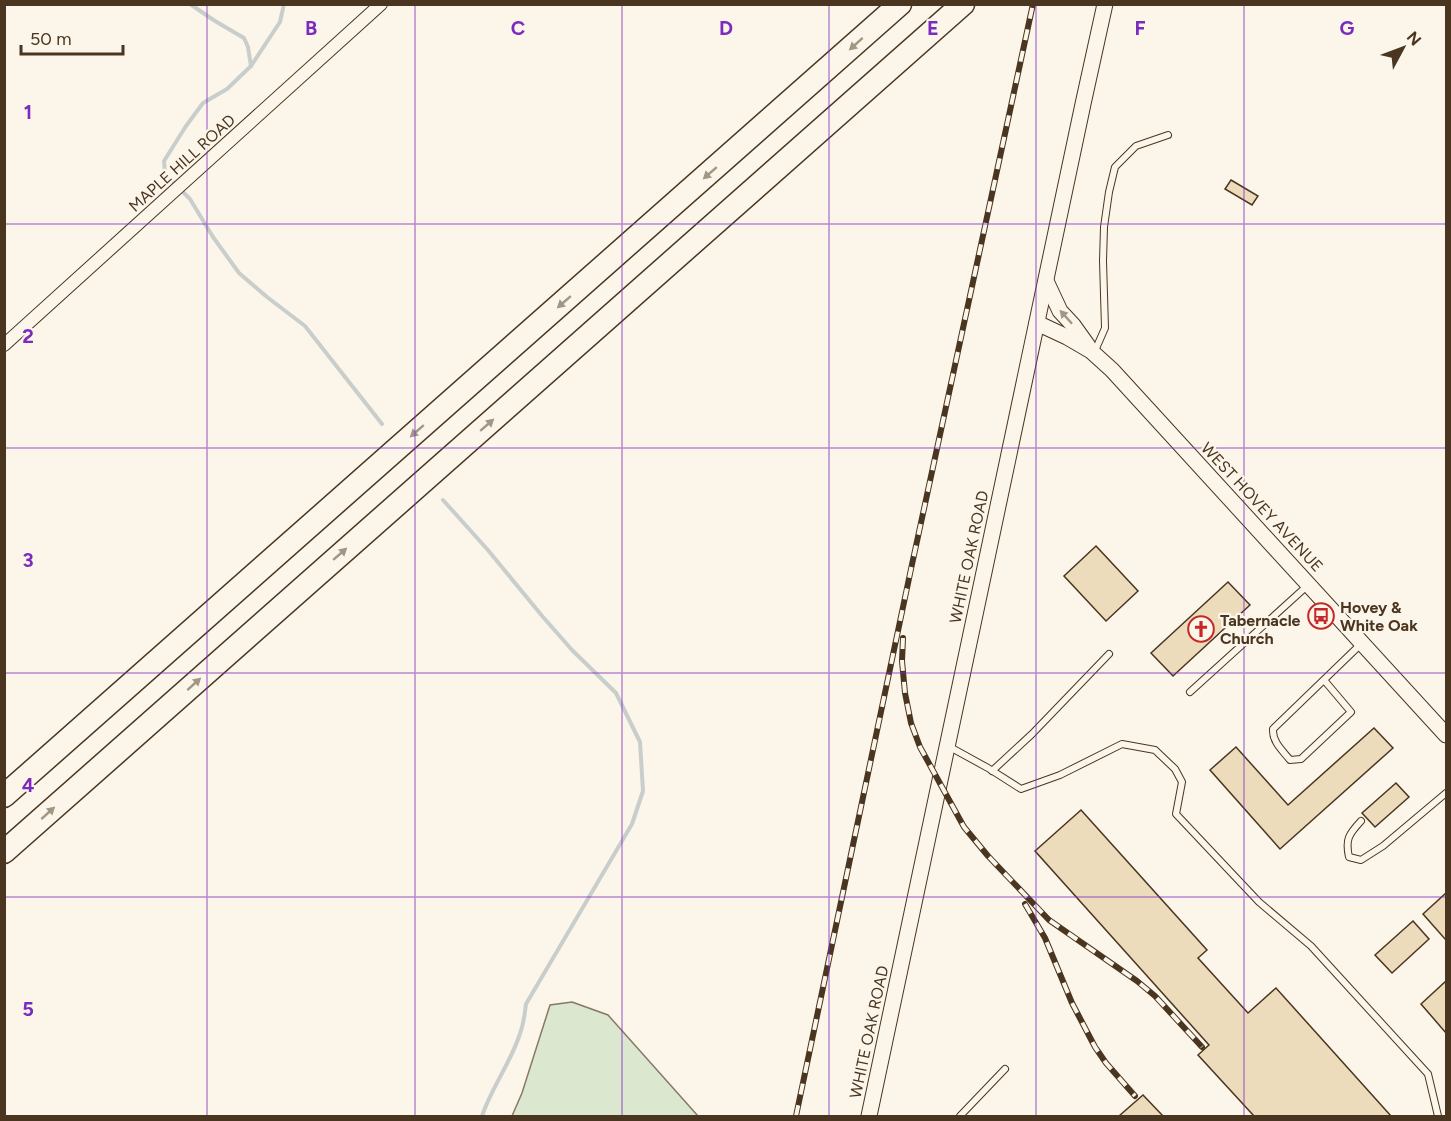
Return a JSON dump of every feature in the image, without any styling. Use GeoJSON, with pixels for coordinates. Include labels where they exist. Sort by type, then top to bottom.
{"type":"FeatureCollection","features":[{"type":"Feature","properties":{"kind":"highway"},"geometry":{"type":"LineString","coordinates":[[4,796],[900,4]]}},
{"type":"Feature","properties":{"kind":"highway"},"geometry":{"type":"LineString","coordinates":[[4,852],[963,4]]}},
{"type":"Feature","properties":{"kind":"street","name":"MAPLE HILL ROAD"},"geometry":{"type":"LineString","coordinates":[[4,345],[381,4]]}},
{"type":"Feature","properties":{"kind":"street","name":"WHITE OAK ROAD"},"geometry":{"type":"LineString","coordinates":[[869,1116],[1106,4]]}},
{"type":"Feature","properties":{"kind":"street"},"geometry":{"type":"LineString","coordinates":[[1046,281],[1060,312],[1093,352]]}},
{"type":"Feature","properties":{"kind":"street","name":"WEST HOVEY AVENUE"},"geometry":{"type":"LineString","coordinates":[[1037,323],[1093,352],[1112,370],[1446,735]]}},
{"type":"Feature","properties":{"kind":"lane"},"geometry":{"type":"LineString","coordinates":[[1093,352],[1105,328],[1104,227],[1115,167],[1136,146],[1168,135]]}},
{"type":"Feature","properties":{"kind":"lane"},"geometry":{"type":"LineString","coordinates":[[1190,693],[1309,584]]}},
{"type":"Feature","properties":{"kind":"lane"},"geometry":{"type":"LineString","coordinates":[[1324,680],[1351,712],[1301,759],[1290,760],[1277,744],[1273,729],[1363,642]]}},
{"type":"Feature","properties":{"kind":"lane"},"geometry":{"type":"LineString","coordinates":[[992,771],[1032,734],[1109,654]]}},
{"type":"Feature","properties":{"kind":"lane"},"geometry":{"type":"LineString","coordinates":[[948,746],[1021,789],[1060,775],[1122,744],[1155,750],[1175,769],[1182,782],[1176,814],[1258,902],[1311,946],[1428,1074],[1438,1116]]}},
{"type":"Feature","properties":{"kind":"lane"},"geometry":{"type":"LineString","coordinates":[[1361,821],[1348,834],[1347,850],[1349,857],[1361,860],[1383,846],[1446,793]]}},
{"type":"Feature","properties":{"kind":"lane"},"geometry":{"type":"LineString","coordinates":[[960,1116],[1005,1069]]}},
{"type":"Feature","properties":{"kind":"green space"},"geometry":{"type":"Polygon","coordinates":[[[572,1002],[608,1015],[698,1116],[512,1116],[522,1093],[550,1005],[572,1002]]]}},
{"type":"Feature","properties":{"kind":"building"},"geometry":{"type":"Polygon","coordinates":[[[1231,180],[1258,196],[1252,205],[1225,189],[1231,180]]]}},
{"type":"Feature","properties":{"kind":"building"},"geometry":{"type":"Polygon","coordinates":[[[1096,546],[1138,591],[1106,621],[1064,576],[1096,546]]]}},
{"type":"Feature","properties":{"kind":"building","name":"Tabernacle Church"},"geometry":{"type":"Polygon","coordinates":[[[1228,582],[1250,605],[1173,676],[1151,653],[1228,582]]]}},
{"type":"Feature","properties":{"kind":"building"},"geometry":{"type":"Polygon","coordinates":[[[1374,728],[1393,748],[1280,849],[1210,770],[1236,747],[1288,805],[1374,728]]]}},
{"type":"Feature","properties":{"kind":"building"},"geometry":{"type":"Polygon","coordinates":[[[1396,783],[1409,797],[1375,827],[1362,813],[1396,783]]]}},
{"type":"Feature","properties":{"kind":"building"},"geometry":{"type":"Polygon","coordinates":[[[1081,810],[1207,950],[1198,958],[1248,1013],[1276,988],[1391,1116],[1254,1116],[1198,1055],[1209,1045],[1035,851],[1081,810]]]}},
{"type":"Feature","properties":{"kind":"building"},"geometry":{"type":"Polygon","coordinates":[[[1446,893],[1446,938],[1445,939],[1423,914],[1446,893]]]}},
{"type":"Feature","properties":{"kind":"building"},"geometry":{"type":"Polygon","coordinates":[[[1413,921],[1429,939],[1392,973],[1375,955],[1413,921]]]}},
{"type":"Feature","properties":{"kind":"building"},"geometry":{"type":"Polygon","coordinates":[[[1446,981],[1446,1033],[1421,1004],[1446,981]]]}},
{"type":"Feature","properties":{"kind":"building"},"geometry":{"type":"Polygon","coordinates":[[[1143,1095],[1163,1116],[1119,1116],[1143,1095]]]}},
{"type":"Feature","properties":{"kind":"waterway"},"geometry":{"type":"LineString","coordinates":[[190,4],[244,38],[251,66]]}},
{"type":"Feature","properties":{"kind":"waterway"},"geometry":{"type":"LineString","coordinates":[[284,4],[280,22],[251,66],[227,89],[203,103],[186,126],[164,161],[165,174],[190,199],[213,237],[239,273],[305,326],[382,424]]}},
{"type":"Feature","properties":{"kind":"waterway"},"geometry":{"type":"LineString","coordinates":[[443,500],[572,650],[616,693],[640,742],[643,791],[632,824],[526,1004],[518,1038],[482,1116]]}},
{"type":"Feature","properties":{"kind":"railway"},"geometry":{"type":"LineString","coordinates":[[796,1116],[1033,4]]}},
{"type":"Feature","properties":{"kind":"railway"},"geometry":{"type":"LineString","coordinates":[[903,638],[902,661],[905,693],[911,723],[920,747],[964,827],[988,856],[1049,920],[1137,981],[1155,996],[1202,1047]]}},
{"type":"Feature","properties":{"kind":"railway"},"geometry":{"type":"LineString","coordinates":[[1025,904],[1045,938],[1072,1003],[1095,1047],[1135,1096]]}},
{"type":"Feature","properties":{"kind":"place","name":"Hovey & White Oak"},"geometry":{"type":"Point","coordinates":[1321,616]}},
{"type":"Feature","properties":{"kind":"place","name":"Tabernacle Church"},"geometry":{"type":"Point","coordinates":[1201,629]}}]}
